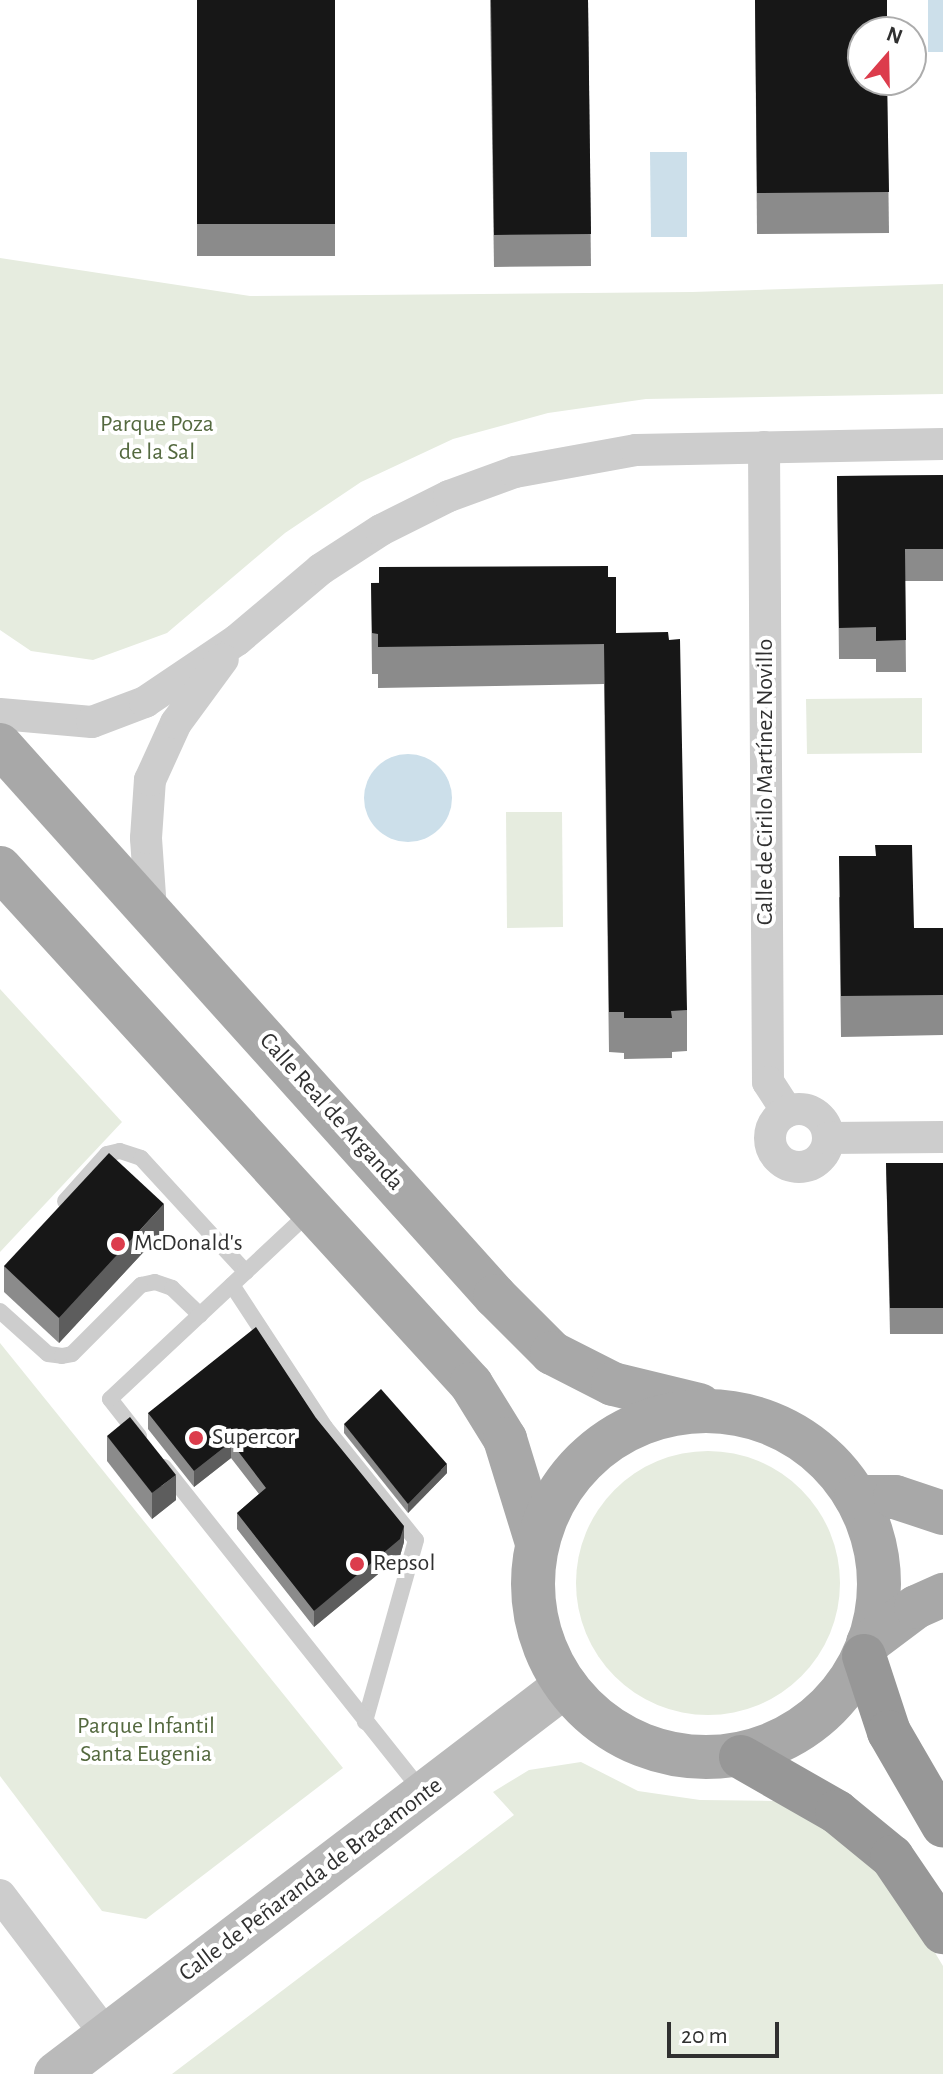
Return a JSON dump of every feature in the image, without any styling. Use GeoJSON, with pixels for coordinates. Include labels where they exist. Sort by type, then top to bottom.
{"type":"FeatureCollection","features":[{"type":"Feature","properties":{"kind":"highway"},"geometry":{"type":"LineString","coordinates":[[866,1649],[889,1732],[943,1825]]}},
{"type":"Feature","properties":{"kind":"highway"},"geometry":{"type":"LineString","coordinates":[[741,1757],[837,1812],[892,1857],[943,1932]]}},
{"type":"Feature","properties":{"kind":"main road","name":"Calle Real de Arganda"},"geometry":{"type":"LineString","coordinates":[[0,745],[495,1296],[552,1353],[613,1384],[709,1408]]}},
{"type":"Feature","properties":{"kind":"main road"},"geometry":{"type":"LineString","coordinates":[[0,868],[490,1409],[519,1474],[536,1540],[534,1601],[546,1646],[566,1685],[611,1729],[669,1755],[741,1757],[793,1739],[833,1709],[866,1649],[876,1602],[875,1558],[856,1497],[811,1443],[746,1414],[709,1408],[665,1413],[622,1431],[584,1459],[556,1493],[536,1540]]}},
{"type":"Feature","properties":{"kind":"main road"},"geometry":{"type":"LineString","coordinates":[[856,1497],[895,1497],[943,1513]]}},
{"type":"Feature","properties":{"kind":"main road"},"geometry":{"type":"LineString","coordinates":[[866,1649],[916,1607],[943,1595]]}},
{"type":"Feature","properties":{"kind":"main road","name":"Calle de Peñaranda de Bracamonte"},"geometry":{"type":"LineString","coordinates":[[56,2074],[566,1685]]}},
{"type":"Feature","properties":{"kind":"street"},"geometry":{"type":"LineString","coordinates":[[0,714],[92,722],[145,702],[237,640],[321,569],[381,530],[449,496],[515,472],[578,458],[636,450],[943,444]]}},
{"type":"Feature","properties":{"kind":"street","name":"Calle de Cirilo Martínez Novillo"},"geometry":{"type":"LineString","coordinates":[[764,447],[768,1082],[787,1111]]}},
{"type":"Feature","properties":{"kind":"street"},"geometry":{"type":"LineString","coordinates":[[151,910],[146,838],[150,780],[176,723],[237,640]]}},
{"type":"Feature","properties":{"kind":"street"},"geometry":{"type":"LineString","coordinates":[[787,1111],[815,1114],[828,1138],[815,1163],[787,1165],[773,1152],[769,1133],[787,1111]]}},
{"type":"Feature","properties":{"kind":"street"},"geometry":{"type":"LineString","coordinates":[[828,1138],[943,1137]]}},
{"type":"Feature","properties":{"kind":"street"},"geometry":{"type":"LineString","coordinates":[[0,1895],[107,2036]]}},
{"type":"Feature","properties":{"kind":"lane"},"geometry":{"type":"LineString","coordinates":[[48,1221],[107,1154],[120,1151],[141,1158],[246,1272]]}},
{"type":"Feature","properties":{"kind":"lane"},"geometry":{"type":"LineString","coordinates":[[312,1209],[110,1399],[424,1794]]}},
{"type":"Feature","properties":{"kind":"lane"},"geometry":{"type":"LineString","coordinates":[[0,1311],[48,1354],[62,1356],[72,1354],[141,1285],[155,1282],[172,1288],[200,1315]]}},
{"type":"Feature","properties":{"kind":"lane"},"geometry":{"type":"LineString","coordinates":[[232,1285],[325,1427],[416,1540],[365,1722]]}},
{"type":"Feature","properties":{"kind":"green space","name":"Parque Poza de la Sal"},"geometry":{"type":"Polygon","coordinates":[[[0,258],[250,296],[692,292],[943,284],[943,394],[646,399],[548,413],[453,439],[361,482],[285,533],[167,633],[93,660],[31,651],[0,630],[0,258]]]}},
{"type":"Feature","properties":{"kind":"green space"},"geometry":{"type":"Polygon","coordinates":[[[922,698],[922,753],[807,754],[806,699],[922,698]]]}},
{"type":"Feature","properties":{"kind":"green space"},"geometry":{"type":"Polygon","coordinates":[[[506,812],[562,812],[563,927],[507,928],[506,812]]]}},
{"type":"Feature","properties":{"kind":"green space"},"geometry":{"type":"Polygon","coordinates":[[[0,989],[122,1122],[0,1252],[0,989]]]}},
{"type":"Feature","properties":{"kind":"green space","name":"Parque Infantil Santa Eugenia"},"geometry":{"type":"Polygon","coordinates":[[[0,1343],[343,1768],[146,1919],[102,1911],[0,1776],[0,1343]]]}},
{"type":"Feature","properties":{"kind":"green space"},"geometry":{"type":"Polygon","coordinates":[[[708,1451],[758,1461],[792,1481],[810,1499],[830,1533],[840,1583],[830,1633],[810,1667],[792,1685],[758,1705],[708,1715],[658,1705],[624,1685],[606,1667],[586,1633],[576,1583],[586,1533],[606,1499],[624,1481],[658,1461],[708,1451]]]}},
{"type":"Feature","properties":{"kind":"green space"},"geometry":{"type":"Polygon","coordinates":[[[581,1762],[638,1791],[700,1800],[774,1801],[830,1824],[884,1868],[943,1966],[943,2074],[172,2074],[514,1815],[493,1792],[529,1770],[581,1762]]]}},
{"type":"Feature","properties":{"kind":"water"},"geometry":{"type":"Polygon","coordinates":[[[928,0],[943,0],[943,52],[928,52],[928,0]]]}},
{"type":"Feature","properties":{"kind":"water"},"geometry":{"type":"Polygon","coordinates":[[[650,152],[687,152],[687,237],[651,237],[650,152]]]}},
{"type":"Feature","properties":{"kind":"water"},"geometry":{"type":"Polygon","coordinates":[[[408,754],[433,761],[445,773],[452,798],[445,823],[433,835],[408,842],[383,835],[371,823],[364,798],[371,773],[383,761],[408,754]]]}},
{"type":"Feature","properties":{"kind":"building"},"geometry":{"type":"Polygon","coordinates":[[[197,0],[335,0],[335,224],[197,224],[197,0]]]}},
{"type":"Feature","properties":{"kind":"building"},"geometry":{"type":"Polygon","coordinates":[[[491,0],[588,0],[591,234],[494,235],[491,0]]]}},
{"type":"Feature","properties":{"kind":"building"},"geometry":{"type":"Polygon","coordinates":[[[755,0],[887,0],[887,16],[847,16],[847,96],[887,96],[889,192],[757,193],[755,0]]]}},
{"type":"Feature","properties":{"kind":"building"},"geometry":{"type":"Polygon","coordinates":[[[943,475],[943,549],[905,549],[906,640],[876,641],[876,627],[839,628],[837,476],[943,475]]]}},
{"type":"Feature","properties":{"kind":"building"},"geometry":{"type":"Polygon","coordinates":[[[608,566],[608,577],[616,577],[616,633],[668,632],[669,640],[680,639],[687,1010],[671,1011],[672,1018],[624,1018],[624,1012],[609,1012],[604,644],[378,647],[378,634],[372,633],[371,583],[379,583],[379,567],[608,566]]]}},
{"type":"Feature","properties":{"kind":"building"},"geometry":{"type":"Polygon","coordinates":[[[875,845],[912,845],[914,928],[943,928],[943,995],[841,996],[839,856],[876,856],[875,845]]]}},
{"type":"Feature","properties":{"kind":"building"},"geometry":{"type":"Polygon","coordinates":[[[109,1153],[164,1204],[59,1318],[4,1266],[109,1153]]]}},
{"type":"Feature","properties":{"kind":"building"},"geometry":{"type":"Polygon","coordinates":[[[886,1163],[943,1163],[943,1308],[890,1308],[886,1163]]]}},
{"type":"Feature","properties":{"kind":"building"},"geometry":{"type":"Polygon","coordinates":[[[256,1327],[316,1418],[404,1526],[400,1539],[314,1611],[237,1513],[266,1488],[231,1442],[194,1471],[148,1413],[256,1327]]]}},
{"type":"Feature","properties":{"kind":"building"},"geometry":{"type":"Polygon","coordinates":[[[381,1389],[447,1464],[408,1504],[344,1424],[381,1389]]]}},
{"type":"Feature","properties":{"kind":"building"},"geometry":{"type":"Polygon","coordinates":[[[130,1417],[176,1475],[152,1493],[107,1436],[130,1417]]]}},
{"type":"Feature","properties":{"kind":"place","name":"McDonald's"},"geometry":{"type":"Point","coordinates":[118,1244]}},
{"type":"Feature","properties":{"kind":"place","name":"Supercor"},"geometry":{"type":"Point","coordinates":[196,1438]}},
{"type":"Feature","properties":{"kind":"place","name":"Repsol"},"geometry":{"type":"Point","coordinates":[357,1564]}}]}
